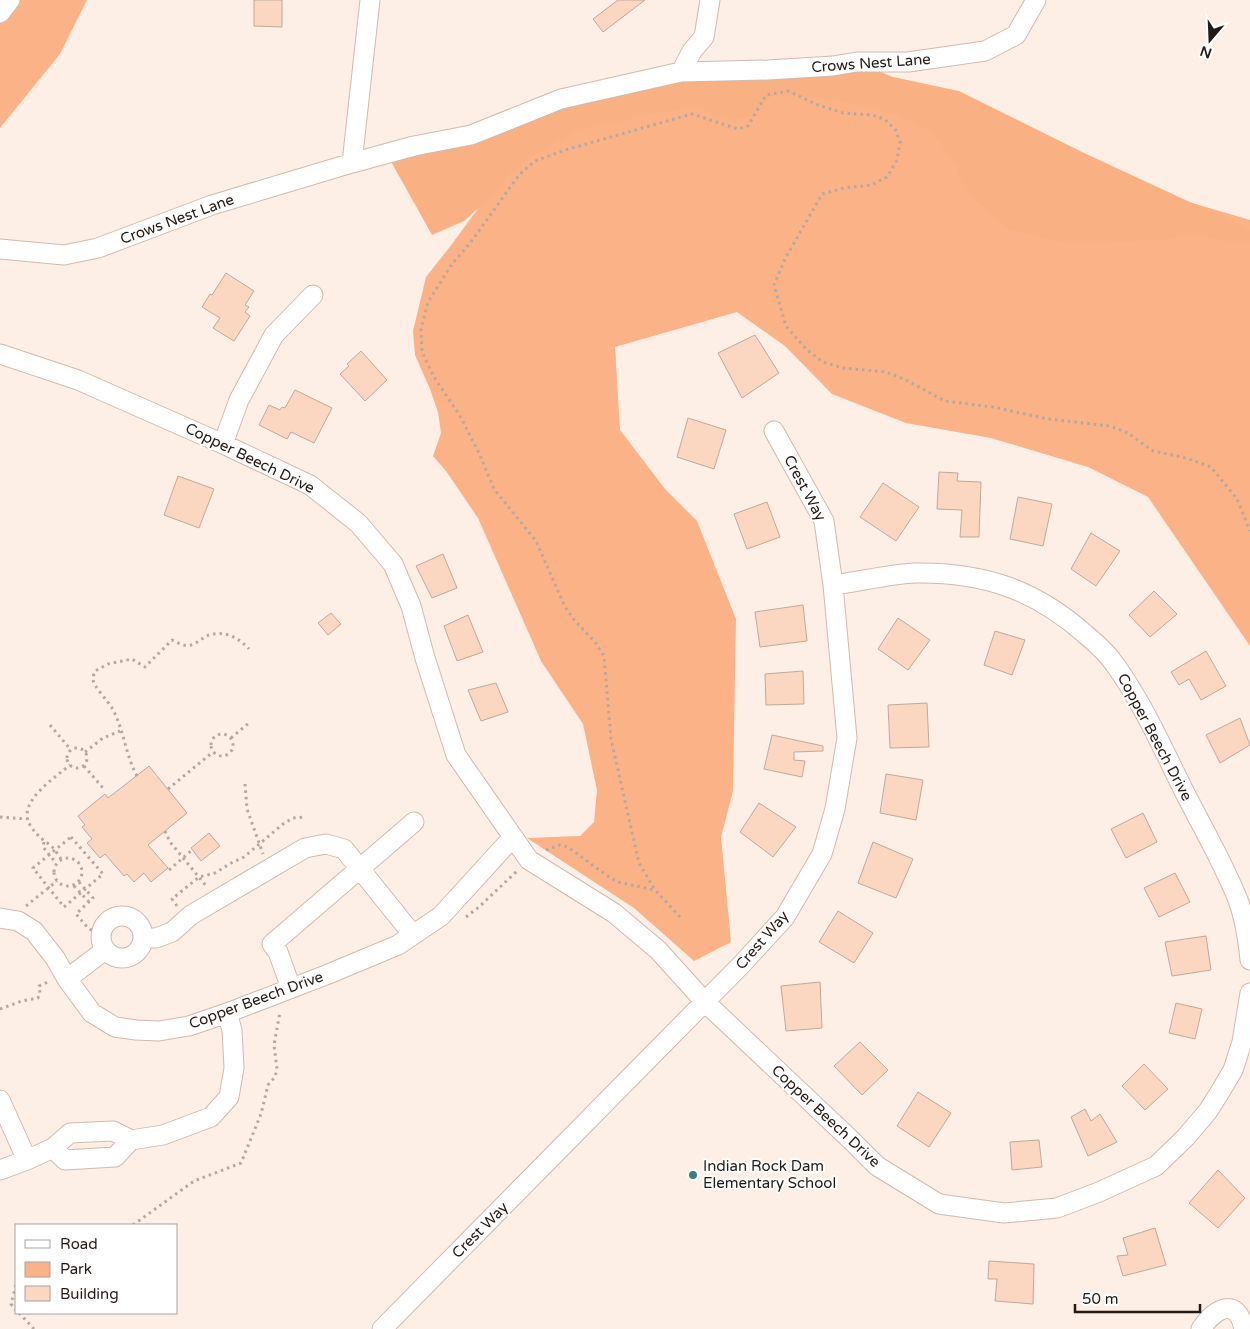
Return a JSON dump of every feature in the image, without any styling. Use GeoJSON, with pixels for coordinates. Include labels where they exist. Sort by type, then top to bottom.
{"type":"FeatureCollection","features":[{"type":"Feature","properties":{"kind":"street"},"geometry":{"type":"LineString","coordinates":[[0,13],[10,0]]}},
{"type":"Feature","properties":{"kind":"street"},"geometry":{"type":"LineString","coordinates":[[352,163],[370,0]]}},
{"type":"Feature","properties":{"kind":"street"},"geometry":{"type":"LineString","coordinates":[[681,72],[692,51],[704,37],[710,0]]}},
{"type":"Feature","properties":{"kind":"street","name":"Crows Nest Lane"},"geometry":{"type":"LineString","coordinates":[[0,249],[64,255],[98,248],[212,205],[414,146],[471,136],[561,99],[681,72],[768,70],[833,66],[857,62],[908,62],[985,51],[1016,35],[1036,0]]}},
{"type":"Feature","properties":{"kind":"street"},"geometry":{"type":"LineString","coordinates":[[224,444],[239,400],[274,335],[313,295]]}},
{"type":"Feature","properties":{"kind":"street","name":"Copper Beech Drive"},"geometry":{"type":"LineString","coordinates":[[0,354],[78,380],[310,484],[358,523],[393,564],[411,606],[425,658],[456,755],[529,860],[614,913],[658,950],[705,1002],[877,1166],[939,1204],[1004,1213],[1057,1208],[1099,1192],[1156,1166],[1208,1112],[1232,1070],[1242,1042],[1250,993]]}},
{"type":"Feature","properties":{"kind":"street","name":"Crest Way"},"geometry":{"type":"LineString","coordinates":[[382,1329],[743,963],[785,917],[822,854],[833,818],[847,738],[833,586],[824,521],[774,431]]}},
{"type":"Feature","properties":{"kind":"street","name":"Copper Beech Drive"},"geometry":{"type":"LineString","coordinates":[[833,586],[913,573],[974,577],[1015,588],[1048,605],[1070,620],[1116,665],[1138,700],[1238,902],[1248,939],[1250,960]]}},
{"type":"Feature","properties":{"kind":"street"},"geometry":{"type":"LineString","coordinates":[[291,988],[278,952],[272,944],[414,822]]}},
{"type":"Feature","properties":{"kind":"street","name":"Copper Beech Drive"},"geometry":{"type":"LineString","coordinates":[[9,920],[34,931],[55,958],[65,976],[92,1013],[115,1027],[159,1031],[189,1026],[227,1013],[398,944],[441,916],[513,837]]}},
{"type":"Feature","properties":{"kind":"street"},"geometry":{"type":"LineString","coordinates":[[144,938],[156,938],[172,932],[191,914],[305,848],[326,844],[344,849],[413,935]]}},
{"type":"Feature","properties":{"kind":"street"},"geometry":{"type":"LineString","coordinates":[[120,916],[134,919],[140,924],[144,938],[142,946],[132,956],[117,958],[103,943],[103,928],[113,918],[120,916]]}},
{"type":"Feature","properties":{"kind":"street"},"geometry":{"type":"LineString","coordinates":[[65,976],[103,943]]}},
{"type":"Feature","properties":{"kind":"street"},"geometry":{"type":"LineString","coordinates":[[0,1170],[53,1148],[70,1133],[113,1131],[131,1140],[163,1135],[211,1117],[229,1097],[234,1068],[232,1030],[227,1013]]}},
{"type":"Feature","properties":{"kind":"street"},"geometry":{"type":"LineString","coordinates":[[0,1100],[28,1160]]}},
{"type":"Feature","properties":{"kind":"street"},"geometry":{"type":"LineString","coordinates":[[53,1148],[65,1160],[115,1157],[131,1140]]}},
{"type":"Feature","properties":{"kind":"street"},"geometry":{"type":"LineString","coordinates":[[1202,1329],[1213,1314],[1223,1309],[1231,1308],[1238,1312],[1244,1329]]}},
{"type":"Feature","properties":{"kind":"path"},"geometry":{"type":"LineString","coordinates":[[680,917],[655,890],[639,862],[611,739],[604,656],[595,642],[575,622],[565,607],[536,541],[494,489],[479,453],[460,416],[434,377],[422,352],[421,329],[428,302],[452,264],[471,242],[519,175],[535,161],[565,150],[692,114],[738,129],[748,126],[766,95],[788,90],[818,105],[843,114],[872,114],[884,120],[895,129],[900,142],[897,160],[887,177],[871,185],[844,188],[822,194],[774,285],[786,326],[793,335],[806,349],[823,362],[843,368],[886,372],[904,379],[945,401],[993,407],[1048,419],[1110,426],[1128,433],[1153,451],[1186,458],[1211,467],[1237,499],[1250,531]]}},
{"type":"Feature","properties":{"kind":"path"},"geometry":{"type":"LineString","coordinates":[[137,776],[126,753],[114,710],[92,678],[95,671],[102,667],[132,659],[145,666],[172,640],[181,645],[190,646],[211,634],[228,635],[240,639],[249,649]]}},
{"type":"Feature","properties":{"kind":"path"},"geometry":{"type":"LineString","coordinates":[[231,738],[250,722]]}},
{"type":"Feature","properties":{"kind":"path"},"geometry":{"type":"LineString","coordinates":[[50,726],[71,750]]}},
{"type":"Feature","properties":{"kind":"path"},"geometry":{"type":"LineString","coordinates":[[85,752],[102,738],[120,731]]}},
{"type":"Feature","properties":{"kind":"path"},"geometry":{"type":"LineString","coordinates":[[213,752],[211,743],[213,738],[222,734],[231,738]]}},
{"type":"Feature","properties":{"kind":"path"},"geometry":{"type":"LineString","coordinates":[[213,752],[222,756],[231,752],[233,747],[231,738]]}},
{"type":"Feature","properties":{"kind":"path"},"geometry":{"type":"LineString","coordinates":[[71,750],[80,748],[85,752],[87,758],[84,766]]}},
{"type":"Feature","properties":{"kind":"path"},"geometry":{"type":"LineString","coordinates":[[71,750],[67,758],[70,765],[75,768],[84,766]]}},
{"type":"Feature","properties":{"kind":"path"},"geometry":{"type":"LineString","coordinates":[[168,789],[213,752]]}},
{"type":"Feature","properties":{"kind":"path"},"geometry":{"type":"LineString","coordinates":[[62,859],[44,842],[27,819],[30,802],[36,793],[70,765]]}},
{"type":"Feature","properties":{"kind":"path"},"geometry":{"type":"LineString","coordinates":[[84,766],[102,788]]}},
{"type":"Feature","properties":{"kind":"path"},"geometry":{"type":"LineString","coordinates":[[245,784],[247,809],[259,844],[270,868]]}},
{"type":"Feature","properties":{"kind":"path"},"geometry":{"type":"LineString","coordinates":[[0,816],[27,819]]}},
{"type":"Feature","properties":{"kind":"path"},"geometry":{"type":"LineString","coordinates":[[185,920],[172,899],[199,877],[215,873],[244,857],[283,824],[293,818],[306,817]]}},
{"type":"Feature","properties":{"kind":"path"},"geometry":{"type":"LineString","coordinates":[[165,831],[170,842],[217,900]]}},
{"type":"Feature","properties":{"kind":"path"},"geometry":{"type":"LineString","coordinates":[[71,837],[103,874],[64,907],[32,868],[49,855],[71,837]]}},
{"type":"Feature","properties":{"kind":"path"},"geometry":{"type":"LineString","coordinates":[[44,842],[43,847],[56,863]]}},
{"type":"Feature","properties":{"kind":"path"},"geometry":{"type":"LineString","coordinates":[[458,922],[479,907],[529,860],[551,847],[560,845],[568,847],[618,882],[655,890]]}},
{"type":"Feature","properties":{"kind":"path"},"geometry":{"type":"LineString","coordinates":[[169,870],[192,850]]}},
{"type":"Feature","properties":{"kind":"path"},"geometry":{"type":"LineString","coordinates":[[69,858],[79,863],[82,874],[79,882],[74,886],[67,886],[57,882],[54,877],[56,863],[62,859],[69,858]]}},
{"type":"Feature","properties":{"kind":"path"},"geometry":{"type":"LineString","coordinates":[[9,920],[57,882]]}},
{"type":"Feature","properties":{"kind":"path"},"geometry":{"type":"LineString","coordinates":[[79,882],[94,898],[76,914],[103,943]]}},
{"type":"Feature","properties":{"kind":"path"},"geometry":{"type":"LineString","coordinates":[[74,886],[88,902]]}},
{"type":"Feature","properties":{"kind":"path"},"geometry":{"type":"LineString","coordinates":[[0,1010],[22,1001],[38,998],[40,993],[39,986],[65,976]]}},
{"type":"Feature","properties":{"kind":"path"},"geometry":{"type":"LineString","coordinates":[[133,1224],[194,1181],[241,1163],[261,1114],[268,1085],[275,1077],[277,1069],[274,1045],[280,1012],[288,1009]]}},
{"type":"Feature","properties":{"kind":"path"},"geometry":{"type":"LineString","coordinates":[[15,1289],[11,1304],[15,1309]]}},
{"type":"Feature","properties":{"kind":"path"},"geometry":{"type":"LineString","coordinates":[[20,1314],[34,1329]]}},
{"type":"Feature","properties":{"kind":"green space"},"geometry":{"type":"Polygon","coordinates":[[[0,0],[87,0],[60,54],[0,128],[0,0]]]}},
{"type":"Feature","properties":{"kind":"green space"},"geometry":{"type":"Polygon","coordinates":[[[842,93],[1155,192],[1250,220],[1250,646],[1148,497],[1088,467],[991,438],[906,423],[832,394],[785,346],[737,312],[615,347],[620,430],[665,489],[697,521],[736,619],[733,791],[721,837],[731,942],[694,961],[634,908],[527,838],[580,836],[594,822],[597,790],[583,724],[541,661],[478,518],[446,471],[433,456],[441,433],[438,412],[415,355],[413,331],[426,277],[519,153],[593,114],[693,95],[842,93]]]}},
{"type":"Feature","properties":{"kind":"shaded area"},"geometry":{"type":"Polygon","coordinates":[[[857,62],[893,77],[959,91],[1082,152],[1250,230],[1250,245],[1191,234],[1167,239],[1074,245],[1008,229],[972,197],[953,160],[933,133],[900,116],[830,99],[788,95],[771,96],[751,116],[730,120],[694,107],[646,115],[580,130],[529,157],[510,174],[492,196],[464,221],[432,235],[389,158],[581,96],[768,70],[857,62]]]}},
{"type":"Feature","properties":{"kind":"building"},"geometry":{"type":"Polygon","coordinates":[[[254,0],[282,0],[282,27],[254,26],[254,0]]]}},
{"type":"Feature","properties":{"kind":"building"},"geometry":{"type":"Polygon","coordinates":[[[618,0],[645,0],[603,32],[593,19],[618,0]]]}},
{"type":"Feature","properties":{"kind":"building"},"geometry":{"type":"Polygon","coordinates":[[[226,273],[254,291],[245,305],[249,307],[245,312],[250,316],[234,341],[213,328],[220,318],[202,307],[226,273]]]}},
{"type":"Feature","properties":{"kind":"building"},"geometry":{"type":"Polygon","coordinates":[[[755,335],[779,373],[742,398],[718,353],[755,335]]]}},
{"type":"Feature","properties":{"kind":"building"},"geometry":{"type":"Polygon","coordinates":[[[361,351],[387,380],[365,401],[340,374],[349,366],[347,364],[361,351]]]}},
{"type":"Feature","properties":{"kind":"building"},"geometry":{"type":"Polygon","coordinates":[[[295,390],[332,408],[314,443],[291,432],[287,439],[259,425],[269,405],[280,410],[282,407],[285,408],[295,390]]]}},
{"type":"Feature","properties":{"kind":"building"},"geometry":{"type":"Polygon","coordinates":[[[688,418],[726,430],[714,469],[677,457],[688,418]]]}},
{"type":"Feature","properties":{"kind":"building"},"geometry":{"type":"Polygon","coordinates":[[[939,472],[958,473],[957,481],[981,482],[979,537],[960,537],[962,510],[937,509],[939,472]]]}},
{"type":"Feature","properties":{"kind":"building"},"geometry":{"type":"Polygon","coordinates":[[[178,476],[214,489],[199,528],[164,515],[178,476]]]}},
{"type":"Feature","properties":{"kind":"building"},"geometry":{"type":"Polygon","coordinates":[[[883,483],[919,507],[896,541],[860,517],[883,483]]]}},
{"type":"Feature","properties":{"kind":"building"},"geometry":{"type":"Polygon","coordinates":[[[1018,497],[1052,504],[1043,546],[1010,539],[1018,497]]]}},
{"type":"Feature","properties":{"kind":"building"},"geometry":{"type":"Polygon","coordinates":[[[767,502],[780,537],[747,549],[734,514],[767,502]]]}},
{"type":"Feature","properties":{"kind":"building"},"geometry":{"type":"Polygon","coordinates":[[[1091,533],[1120,551],[1096,586],[1071,569],[1091,533]]]}},
{"type":"Feature","properties":{"kind":"building"},"geometry":{"type":"Polygon","coordinates":[[[443,554],[457,588],[432,598],[416,566],[443,554]]]}},
{"type":"Feature","properties":{"kind":"building"},"geometry":{"type":"Polygon","coordinates":[[[1154,591],[1177,614],[1150,637],[1129,615],[1154,591]]]}},
{"type":"Feature","properties":{"kind":"building"},"geometry":{"type":"Polygon","coordinates":[[[803,605],[807,641],[760,647],[755,612],[803,605]]]}},
{"type":"Feature","properties":{"kind":"building"},"geometry":{"type":"Polygon","coordinates":[[[331,613],[341,624],[328,635],[318,623],[331,613]]]}},
{"type":"Feature","properties":{"kind":"building"},"geometry":{"type":"Polygon","coordinates":[[[468,615],[483,652],[457,661],[444,626],[468,615]]]}},
{"type":"Feature","properties":{"kind":"building"},"geometry":{"type":"Polygon","coordinates":[[[898,618],[930,640],[908,670],[878,649],[898,618]]]}},
{"type":"Feature","properties":{"kind":"building"},"geometry":{"type":"Polygon","coordinates":[[[995,631],[1025,640],[1012,675],[984,665],[995,631]]]}},
{"type":"Feature","properties":{"kind":"building"},"geometry":{"type":"Polygon","coordinates":[[[1206,651],[1226,686],[1201,700],[1189,679],[1179,685],[1171,672],[1206,651]]]}},
{"type":"Feature","properties":{"kind":"building"},"geometry":{"type":"Polygon","coordinates":[[[803,671],[804,704],[766,705],[765,674],[803,671]]]}},
{"type":"Feature","properties":{"kind":"building"},"geometry":{"type":"Polygon","coordinates":[[[496,683],[508,712],[481,721],[468,690],[496,683]]]}},
{"type":"Feature","properties":{"kind":"building"},"geometry":{"type":"Polygon","coordinates":[[[927,703],[929,747],[890,748],[888,705],[927,703]]]}},
{"type":"Feature","properties":{"kind":"building"},"geometry":{"type":"Polygon","coordinates":[[[1240,718],[1250,745],[1220,763],[1206,735],[1240,718]]]}},
{"type":"Feature","properties":{"kind":"building"},"geometry":{"type":"Polygon","coordinates":[[[772,735],[823,746],[823,751],[794,752],[794,760],[805,761],[802,777],[764,769],[772,735]]]}},
{"type":"Feature","properties":{"kind":"building"},"geometry":{"type":"Polygon","coordinates":[[[149,766],[187,813],[148,845],[168,868],[151,882],[144,873],[134,882],[127,874],[124,876],[105,854],[100,858],[87,843],[92,839],[82,827],[85,825],[78,816],[105,794],[108,798],[149,766]]]}},
{"type":"Feature","properties":{"kind":"building"},"geometry":{"type":"Polygon","coordinates":[[[886,774],[923,780],[916,820],[880,813],[886,774]]]}},
{"type":"Feature","properties":{"kind":"building"},"geometry":{"type":"Polygon","coordinates":[[[759,803],[796,827],[773,857],[740,832],[759,803]]]}},
{"type":"Feature","properties":{"kind":"building"},"geometry":{"type":"Polygon","coordinates":[[[1143,813],[1157,842],[1126,858],[1111,829],[1143,813]]]}},
{"type":"Feature","properties":{"kind":"building"},"geometry":{"type":"Polygon","coordinates":[[[209,833],[220,846],[201,861],[191,848],[209,833]]]}},
{"type":"Feature","properties":{"kind":"building"},"geometry":{"type":"Polygon","coordinates":[[[873,842],[913,859],[896,898],[858,883],[873,842]]]}},
{"type":"Feature","properties":{"kind":"building"},"geometry":{"type":"Polygon","coordinates":[[[1175,873],[1190,902],[1159,917],[1144,888],[1175,873]]]}},
{"type":"Feature","properties":{"kind":"building"},"geometry":{"type":"Polygon","coordinates":[[[838,911],[873,933],[854,963],[819,942],[838,911]]]}},
{"type":"Feature","properties":{"kind":"building"},"geometry":{"type":"Polygon","coordinates":[[[1206,936],[1211,970],[1172,976],[1165,942],[1206,936]]]}},
{"type":"Feature","properties":{"kind":"building"},"geometry":{"type":"Polygon","coordinates":[[[820,982],[822,1028],[786,1031],[781,986],[820,982]]]}},
{"type":"Feature","properties":{"kind":"building"},"geometry":{"type":"Polygon","coordinates":[[[1176,1003],[1202,1009],[1195,1039],[1169,1033],[1176,1003]]]}},
{"type":"Feature","properties":{"kind":"building"},"geometry":{"type":"Polygon","coordinates":[[[860,1042],[888,1070],[862,1095],[834,1066],[860,1042]]]}},
{"type":"Feature","properties":{"kind":"building"},"geometry":{"type":"Polygon","coordinates":[[[1144,1064],[1168,1089],[1145,1110],[1122,1086],[1144,1064]]]}},
{"type":"Feature","properties":{"kind":"building"},"geometry":{"type":"Polygon","coordinates":[[[918,1092],[951,1113],[929,1147],[897,1126],[918,1092]]]}},
{"type":"Feature","properties":{"kind":"building"},"geometry":{"type":"Polygon","coordinates":[[[1085,1109],[1091,1121],[1100,1114],[1117,1142],[1088,1156],[1071,1117],[1085,1109]]]}},
{"type":"Feature","properties":{"kind":"building"},"geometry":{"type":"Polygon","coordinates":[[[1039,1140],[1042,1167],[1012,1170],[1010,1142],[1039,1140]]]}},
{"type":"Feature","properties":{"kind":"building"},"geometry":{"type":"Polygon","coordinates":[[[1218,1170],[1245,1198],[1218,1228],[1189,1203],[1218,1170]]]}},
{"type":"Feature","properties":{"kind":"building"},"geometry":{"type":"Polygon","coordinates":[[[1155,1228],[1166,1265],[1123,1276],[1117,1256],[1128,1255],[1123,1238],[1155,1228]]]}},
{"type":"Feature","properties":{"kind":"building"},"geometry":{"type":"Polygon","coordinates":[[[989,1261],[1034,1264],[1033,1304],[995,1301],[997,1279],[988,1279],[989,1261]]]}},
{"type":"Feature","properties":{"kind":"place","name":"Indian Rock Dam Elementary School"},"geometry":{"type":"Point","coordinates":[693,1175]}}]}
